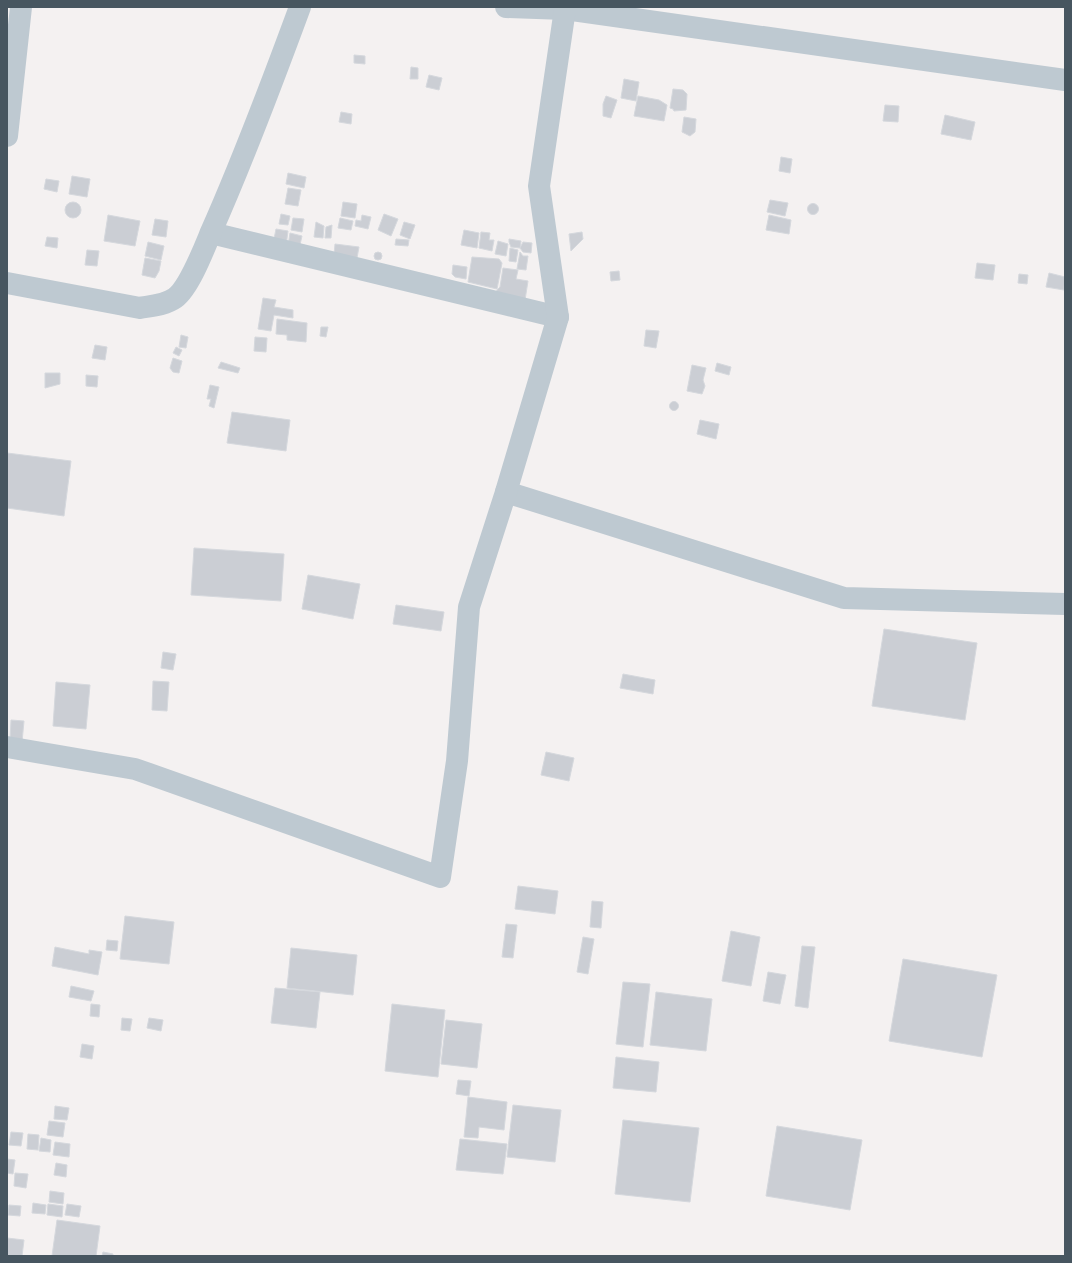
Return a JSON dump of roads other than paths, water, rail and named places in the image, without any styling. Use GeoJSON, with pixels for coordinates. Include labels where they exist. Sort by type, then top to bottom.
{"type":"FeatureCollection","features":[{"type":"Feature","properties":{"kind":"street"},"geometry":{"type":"LineString","coordinates":[[7,136],[21,7]]}},
{"type":"Feature","properties":{"kind":"street"},"geometry":{"type":"LineString","coordinates":[[7,283],[140,308],[156,306],[175,298],[194,272],[211,233],[254,132],[300,7]]}},
{"type":"Feature","properties":{"kind":"street"},"geometry":{"type":"LineString","coordinates":[[506,7],[565,10],[1065,80]]}},
{"type":"Feature","properties":{"kind":"street"},"geometry":{"type":"LineString","coordinates":[[7,747],[135,769],[440,877],[457,761],[469,607],[506,492],[558,317],[539,186],[565,10]]}},
{"type":"Feature","properties":{"kind":"street"},"geometry":{"type":"LineString","coordinates":[[211,233],[558,317]]}},
{"type":"Feature","properties":{"kind":"street"},"geometry":{"type":"LineString","coordinates":[[506,492],[844,598],[1065,604]]}}]}
